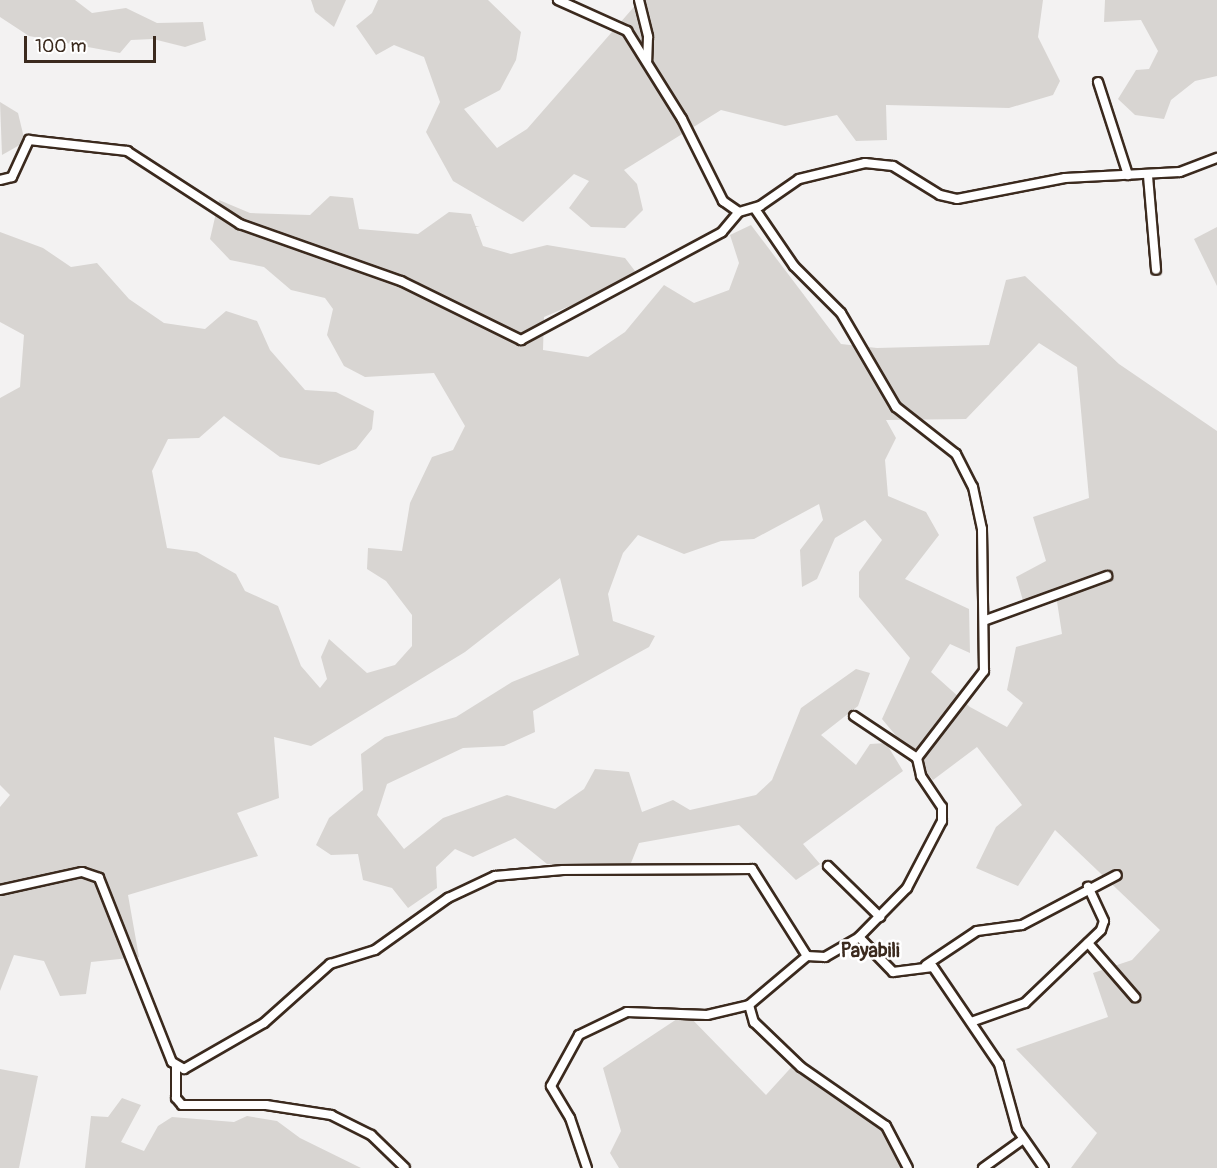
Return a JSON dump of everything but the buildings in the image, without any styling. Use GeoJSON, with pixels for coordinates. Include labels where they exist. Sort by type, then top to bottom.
{"type":"FeatureCollection","features":[{"type":"Feature","properties":{"kind":"street"},"geometry":{"type":"LineString","coordinates":[[558,0],[623,27],[647,60],[723,201],[740,212]]}},
{"type":"Feature","properties":{"kind":"street"},"geometry":{"type":"LineString","coordinates":[[639,0],[648,37],[647,60]]}},
{"type":"Feature","properties":{"kind":"street"},"geometry":{"type":"LineString","coordinates":[[1098,82],[1128,176]]}},
{"type":"Feature","properties":{"kind":"street"},"geometry":{"type":"LineString","coordinates":[[0,180],[12,177],[29,140],[128,151],[240,224],[401,281],[521,340],[722,232],[740,212],[755,208],[799,179],[866,163],[893,166],[957,199],[1065,178],[1148,176],[1217,159]]}},
{"type":"Feature","properties":{"kind":"street"},"geometry":{"type":"LineString","coordinates":[[1148,176],[1156,270]]}},
{"type":"Feature","properties":{"kind":"street"},"geometry":{"type":"LineString","coordinates":[[755,208],[794,266],[841,313],[896,407],[946,443],[964,468],[982,529],[986,662],[980,680],[917,758]]}},
{"type":"Feature","properties":{"kind":"street"},"geometry":{"type":"LineString","coordinates":[[986,620],[1107,576]]}},
{"type":"Feature","properties":{"kind":"street"},"geometry":{"type":"LineString","coordinates":[[587,1168],[570,1118],[551,1086],[579,1035],[627,1012],[707,1015],[749,1005],[807,956],[825,957],[859,937],[907,888],[942,821],[942,807],[921,776],[917,758],[854,716]]}},
{"type":"Feature","properties":{"kind":"street"},"geometry":{"type":"LineString","coordinates":[[828,866],[880,917]]}},
{"type":"Feature","properties":{"kind":"street"},"geometry":{"type":"LineString","coordinates":[[176,1066],[189,1069],[214,1056],[264,1023],[324,968],[375,950],[448,898],[495,876],[563,870],[752,869],[807,956]]}},
{"type":"Feature","properties":{"kind":"street"},"geometry":{"type":"LineString","coordinates":[[0,890],[82,872],[99,878],[176,1066],[176,1098],[182,1105],[266,1105],[331,1115],[378,1140],[405,1168]]}},
{"type":"Feature","properties":{"kind":"street"},"geometry":{"type":"LineString","coordinates":[[859,937],[893,972],[927,964],[977,931],[1022,925],[1088,887],[1117,875]]}},
{"type":"Feature","properties":{"kind":"street"},"geometry":{"type":"LineString","coordinates":[[971,1022],[1025,1003],[1088,944],[1104,921],[1088,887]]}},
{"type":"Feature","properties":{"kind":"street"},"geometry":{"type":"LineString","coordinates":[[1088,944],[1135,997]]}},
{"type":"Feature","properties":{"kind":"street"},"geometry":{"type":"LineString","coordinates":[[927,964],[971,1022],[999,1064],[1022,1140],[1044,1168]]}},
{"type":"Feature","properties":{"kind":"street"},"geometry":{"type":"LineString","coordinates":[[749,1005],[754,1022],[801,1067],[886,1125],[908,1168]]}},
{"type":"Feature","properties":{"kind":"street"},"geometry":{"type":"LineString","coordinates":[[983,1168],[1022,1140]]}},
{"type":"Feature","properties":{"kind":"shaded area"},"geometry":{"type":"Polygon","coordinates":[[[0,0],[75,0],[92,13],[126,8],[157,23],[203,22],[206,40],[185,47],[153,39],[131,40],[120,53],[29,36],[0,17],[0,0]]]}},
{"type":"Feature","properties":{"kind":"shaded area"},"geometry":{"type":"Polygon","coordinates":[[[311,0],[346,0],[334,27],[315,12],[311,0]]]}},
{"type":"Feature","properties":{"kind":"shaded area"},"geometry":{"type":"Polygon","coordinates":[[[378,0],[488,0],[521,32],[516,60],[500,90],[464,109],[497,148],[527,129],[640,0],[1043,0],[1038,37],[1060,81],[1053,95],[1009,108],[886,105],[887,140],[856,141],[837,115],[785,126],[721,110],[624,170],[637,184],[643,210],[625,228],[591,227],[569,208],[589,181],[574,174],[523,222],[453,181],[426,132],[440,102],[424,57],[394,45],[376,55],[356,26],[372,13],[378,0]]]}},
{"type":"Feature","properties":{"kind":"shaded area"},"geometry":{"type":"Polygon","coordinates":[[[1105,0],[1217,0],[1217,76],[1195,81],[1171,100],[1164,119],[1135,115],[1118,99],[1136,70],[1149,69],[1158,51],[1141,20],[1104,22],[1105,0]]]}},
{"type":"Feature","properties":{"kind":"shaded area"},"geometry":{"type":"Polygon","coordinates":[[[0,102],[18,113],[25,142],[2,155],[0,102]]]}},
{"type":"Feature","properties":{"kind":"shaded area"},"geometry":{"type":"Polygon","coordinates":[[[330,196],[353,198],[359,229],[418,234],[449,212],[471,214],[483,246],[511,254],[547,245],[625,258],[635,271],[617,286],[544,317],[543,350],[588,357],[625,332],[664,285],[694,303],[729,290],[739,263],[730,235],[751,225],[841,344],[877,348],[989,345],[1006,280],[1025,276],[1119,364],[1217,431],[1217,1168],[1071,1168],[1097,1133],[1016,1049],[1108,1017],[1093,973],[1132,960],[1160,930],[1055,830],[1018,886],[976,868],[996,827],[1022,805],[977,747],[933,780],[882,719],[910,658],[859,597],[859,572],[882,540],[865,520],[835,538],[817,579],[802,587],[800,550],[823,520],[819,504],[754,539],[721,541],[684,554],[638,535],[623,553],[608,594],[613,621],[655,636],[649,647],[533,711],[535,732],[504,746],[463,748],[387,784],[377,815],[404,849],[443,818],[507,795],[555,809],[584,789],[595,769],[629,772],[642,812],[673,800],[690,810],[756,795],[772,780],[801,708],[856,669],[870,673],[858,706],[821,735],[856,765],[870,744],[886,743],[903,771],[803,844],[820,864],[796,880],[739,825],[639,843],[629,868],[547,864],[515,838],[473,857],[455,849],[436,867],[437,888],[408,908],[392,888],[363,880],[358,854],[331,855],[316,845],[329,818],[363,790],[361,754],[385,737],[456,717],[512,682],[579,655],[560,578],[465,652],[311,746],[274,737],[279,798],[237,813],[258,856],[128,895],[139,957],[91,962],[86,994],[60,996],[44,961],[14,955],[0,991],[0,807],[10,795],[0,785],[0,398],[20,387],[24,335],[0,322],[0,232],[43,248],[71,267],[97,263],[129,299],[164,323],[205,329],[226,311],[257,321],[270,350],[305,390],[336,392],[374,411],[372,429],[356,449],[319,465],[280,457],[224,416],[199,438],[168,439],[152,471],[167,548],[197,552],[236,574],[245,591],[278,606],[301,666],[320,688],[327,679],[321,657],[329,639],[367,673],[395,665],[412,646],[412,615],[386,581],[367,569],[368,548],[402,551],[410,503],[432,457],[453,450],[465,426],[434,373],[365,377],[344,366],[327,335],[333,309],[325,298],[291,290],[264,267],[230,260],[210,239],[219,200],[250,213],[310,215],[330,196]],[[1039,343],[966,419],[886,420],[896,438],[885,460],[888,496],[926,512],[939,535],[905,579],[969,609],[970,653],[950,644],[931,672],[970,707],[1007,727],[1023,703],[1007,690],[1016,647],[1062,634],[1056,595],[1024,604],[1016,577],[1046,561],[1033,517],[1089,498],[1077,367],[1039,343]]]}},
{"type":"Feature","properties":{"kind":"shaded area"},"geometry":{"type":"Polygon","coordinates":[[[1217,227],[1217,286],[1194,239],[1217,227]]]}},
{"type":"Feature","properties":{"kind":"shaded area"},"geometry":{"type":"Polygon","coordinates":[[[686,1013],[766,1095],[797,1061],[843,1104],[883,1122],[906,1168],[619,1168],[610,1153],[621,1131],[603,1068],[686,1013]]]}},
{"type":"Feature","properties":{"kind":"shaded area"},"geometry":{"type":"Polygon","coordinates":[[[0,1069],[38,1076],[19,1168],[0,1168],[0,1069]]]}},
{"type":"Feature","properties":{"kind":"shaded area"},"geometry":{"type":"Polygon","coordinates":[[[122,1098],[141,1105],[121,1142],[144,1151],[158,1126],[172,1117],[234,1122],[247,1116],[277,1121],[300,1138],[361,1168],[85,1168],[91,1116],[108,1117],[122,1098]]]}},
{"type":"Feature","properties":{"kind":"district","name":"Payabili"},"geometry":{"type":"Point","coordinates":[870,950]}}]}
